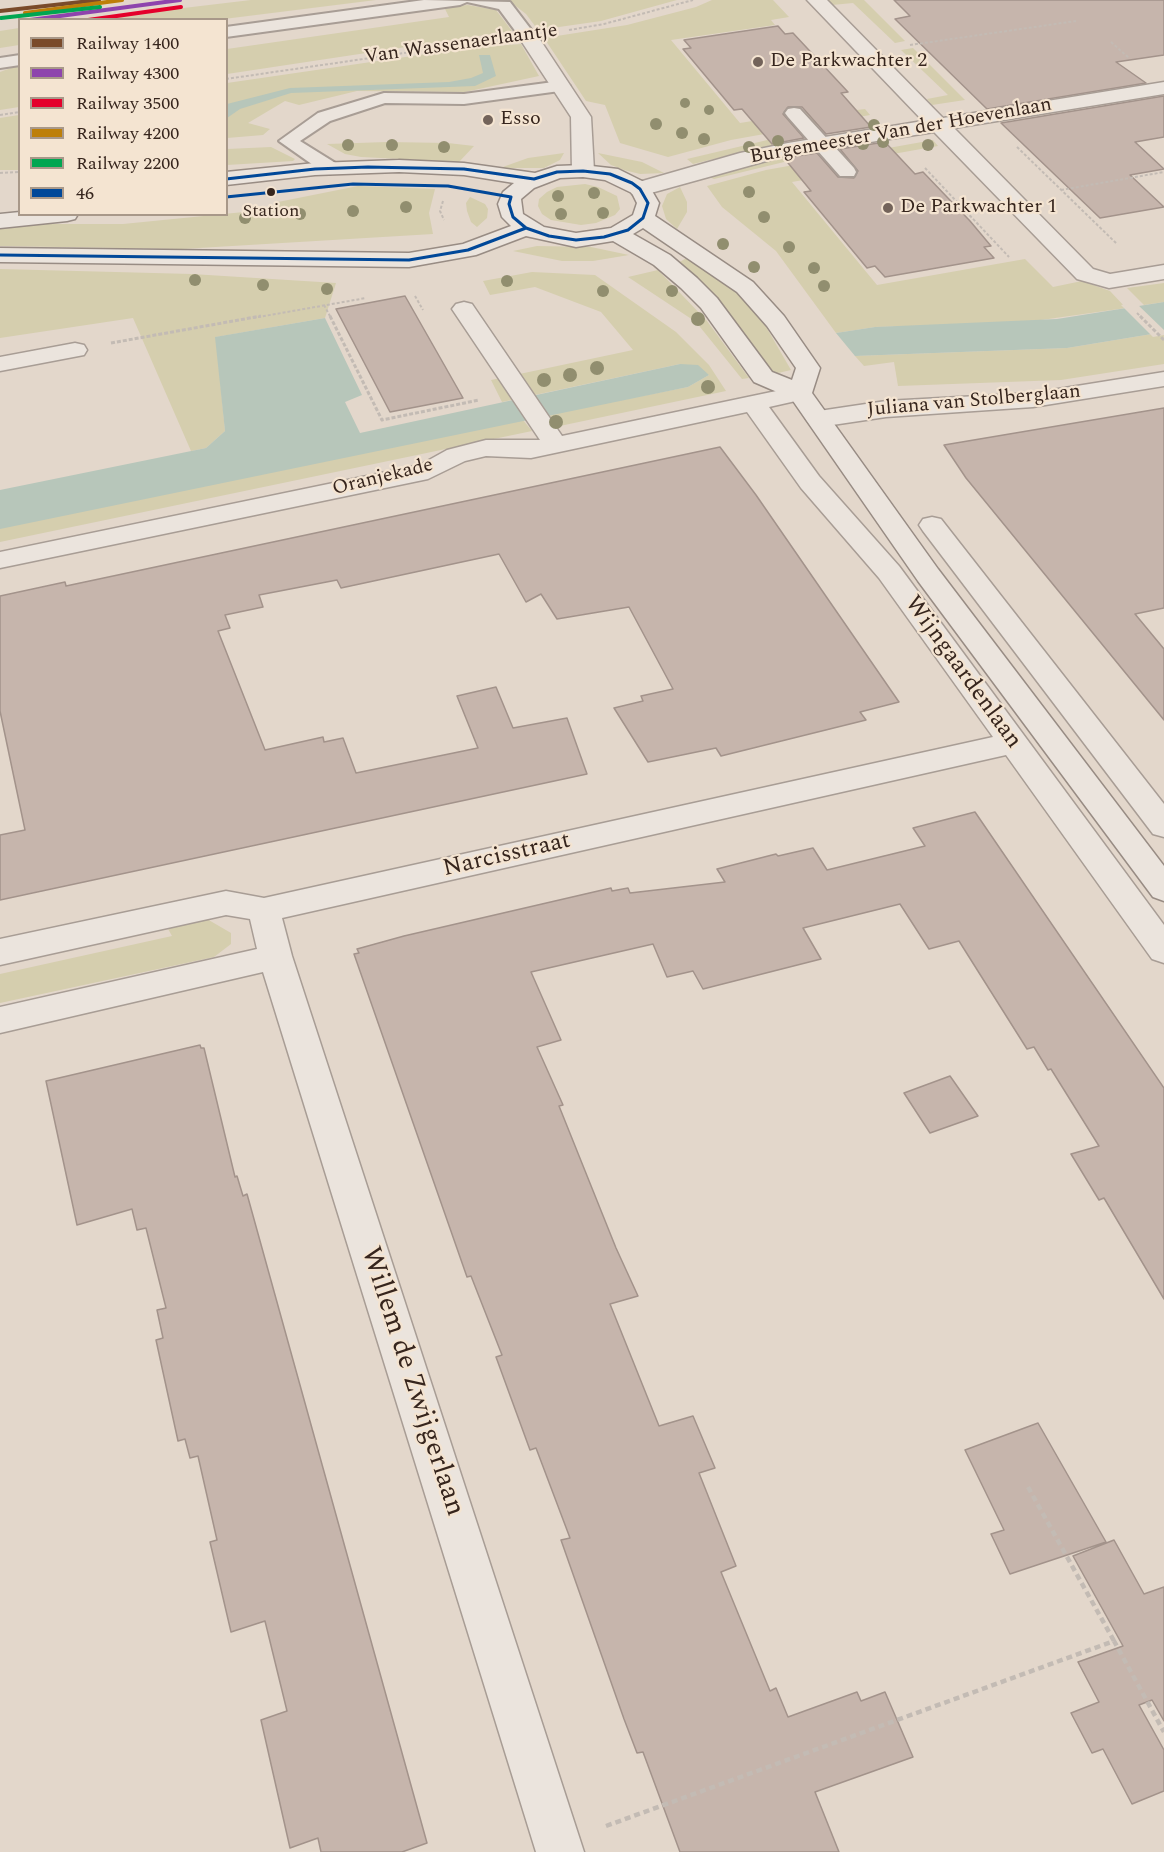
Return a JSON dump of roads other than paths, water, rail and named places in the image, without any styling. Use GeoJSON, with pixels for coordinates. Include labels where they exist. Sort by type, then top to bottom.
{"type":"FeatureCollection","features":[{"type":"Feature","properties":{"kind":"street"},"geometry":{"type":"LineString","coordinates":[[816,0],[1085,274],[1109,281],[1164,272]]}},
{"type":"Feature","properties":{"kind":"street"},"geometry":{"type":"LineString","coordinates":[[528,36],[581,117],[583,171]]}},
{"type":"Feature","properties":{"kind":"street","name":"Burgemeester Van der Hoevenlaan"},"geometry":{"type":"LineString","coordinates":[[640,189],[748,158],[820,143],[1164,88]]}},
{"type":"Feature","properties":{"kind":"street"},"geometry":{"type":"LineString","coordinates":[[228,178],[330,168],[430,167],[534,179]]}},
{"type":"Feature","properties":{"kind":"street"},"geometry":{"type":"LineString","coordinates":[[583,171],[610,174],[640,189],[648,203],[643,218],[617,234],[576,240],[549,236],[526,228],[513,217],[509,204],[511,197],[520,187],[534,179],[557,172],[583,171]]}},
{"type":"Feature","properties":{"kind":"street"},"geometry":{"type":"LineString","coordinates":[[228,197],[353,184],[448,186],[511,197]]}},
{"type":"Feature","properties":{"kind":"street"},"geometry":{"type":"LineString","coordinates":[[0,206],[18,204]]}},
{"type":"Feature","properties":{"kind":"street"},"geometry":{"type":"LineString","coordinates":[[0,221],[48,216]]}},
{"type":"Feature","properties":{"kind":"street"},"geometry":{"type":"LineString","coordinates":[[617,234],[662,260],[689,283],[709,303],[763,377],[800,393],[808,368],[776,321],[745,287],[643,218]]}},
{"type":"Feature","properties":{"kind":"street"},"geometry":{"type":"LineString","coordinates":[[0,255],[377,262],[438,257],[468,250],[526,228]]}},
{"type":"Feature","properties":{"kind":"street"},"geometry":{"type":"LineString","coordinates":[[464,309],[556,445]]}},
{"type":"Feature","properties":{"kind":"street"},"geometry":{"type":"LineString","coordinates":[[0,364],[75,350]]}},
{"type":"Feature","properties":{"kind":"street","name":"Juliana van Stolberglaan"},"geometry":{"type":"LineString","coordinates":[[819,419],[886,409],[1033,400],[1164,379]]}},
{"type":"Feature","properties":{"kind":"street","name":"Oranjekade"},"geometry":{"type":"LineString","coordinates":[[0,560],[428,471],[456,455],[486,448],[531,450],[800,393]]}},
{"type":"Feature","properties":{"kind":"street","name":"Wijngaardenlaan"},"geometry":{"type":"LineString","coordinates":[[800,393],[928,575],[1164,889]]}},
{"type":"Feature","properties":{"kind":"street","name":"Wijngaardenlaan"},"geometry":{"type":"LineString","coordinates":[[754,403],[810,482],[889,572],[1164,950]]}},
{"type":"Feature","properties":{"kind":"street","name":"Wijngaardenlaan"},"geometry":{"type":"LineString","coordinates":[[932,525],[1164,826]]}},
{"type":"Feature","properties":{"kind":"street","name":"Wijngaardenlaan"},"geometry":{"type":"LineString","coordinates":[[928,575],[992,603]]}},
{"type":"Feature","properties":{"kind":"street","name":"Narcisstraat"},"geometry":{"type":"LineString","coordinates":[[0,952],[226,903],[264,910],[1013,743]]}},
{"type":"Feature","properties":{"kind":"street","name":"Willem de Zwijgerlaan"},"geometry":{"type":"LineString","coordinates":[[264,910],[275,956],[559,1848]]}},
{"type":"Feature","properties":{"kind":"street"},"geometry":{"type":"LineString","coordinates":[[0,1020],[236,967],[275,956]]}},
{"type":"Feature","properties":{"kind":"lane"},"geometry":{"type":"LineString","coordinates":[[228,32],[460,0]]}},
{"type":"Feature","properties":{"kind":"lane"},"geometry":{"type":"LineString","coordinates":[[474,0],[504,5],[528,36]]}},
{"type":"Feature","properties":{"kind":"lane"},"geometry":{"type":"LineString","coordinates":[[0,63],[18,60]]}},
{"type":"Feature","properties":{"kind":"lane"},"geometry":{"type":"LineString","coordinates":[[330,168],[288,141],[324,117],[384,98],[464,99],[561,86]]}},
{"type":"Feature","properties":{"kind":"lane"},"geometry":{"type":"LineString","coordinates":[[794,113],[847,172]]}},
{"type":"Feature","properties":{"kind":"rail line","name":"1400"},"geometry":{"type":"LineString","coordinates":[[0,11],[99,0]]}},
{"type":"Feature","properties":{"kind":"rail line","name":"4200"},"geometry":{"type":"LineString","coordinates":[[25,13],[122,0]]}},
{"type":"Feature","properties":{"kind":"rail line","name":"4300"},"geometry":{"type":"LineString","coordinates":[[45,18],[180,0]]}},
{"type":"Feature","properties":{"kind":"rail line","name":"2200"},"geometry":{"type":"LineString","coordinates":[[1,18],[100,7]]}},
{"type":"Feature","properties":{"kind":"rail line","name":"3500"},"geometry":{"type":"LineString","coordinates":[[102,18],[181,7]]}},
{"type":"Feature","properties":{"kind":"place","name":"De Parkwachter 2"},"geometry":{"type":"Point","coordinates":[758,62]}},
{"type":"Feature","properties":{"kind":"place","name":"Esso"},"geometry":{"type":"Point","coordinates":[488,120]}},
{"type":"Feature","properties":{"kind":"place","name":"Station"},"geometry":{"type":"Point","coordinates":[271,192]}},
{"type":"Feature","properties":{"kind":"place","name":"De Parkwachter 1"},"geometry":{"type":"Point","coordinates":[888,208]}}]}
